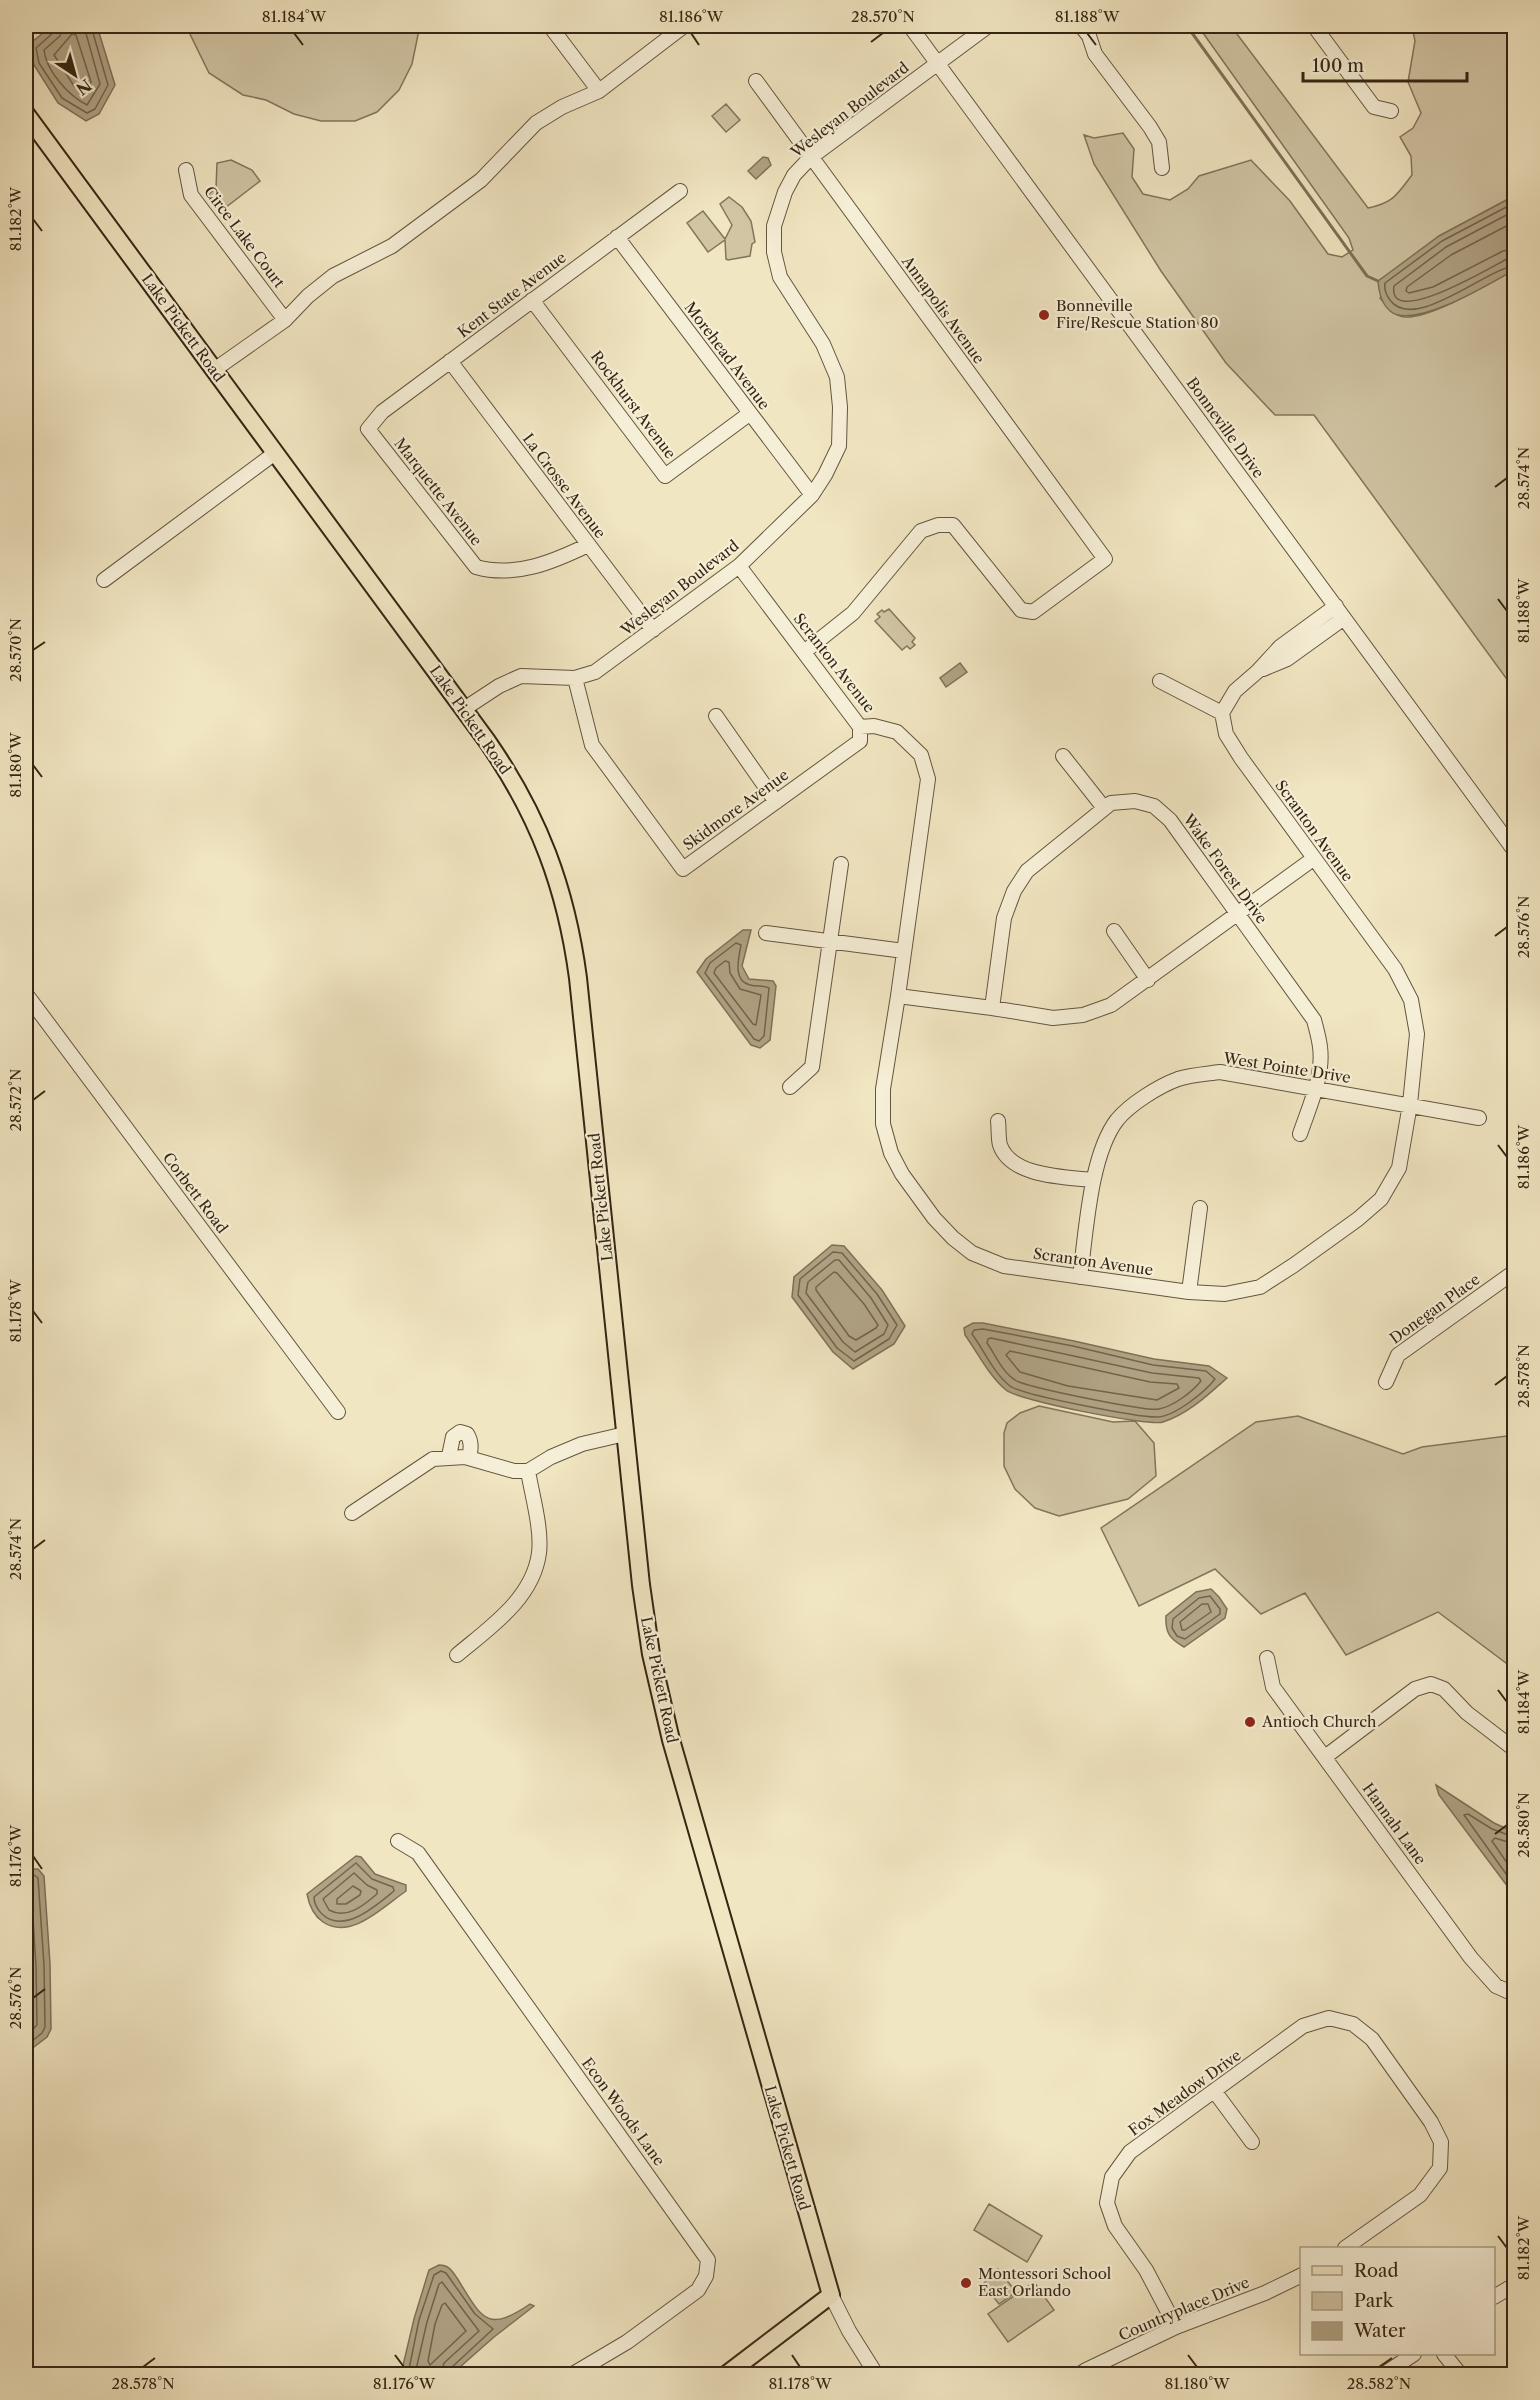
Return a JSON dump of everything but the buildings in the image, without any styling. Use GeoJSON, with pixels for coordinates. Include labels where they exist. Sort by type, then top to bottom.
{"type":"FeatureCollection","features":[{"type":"Feature","properties":{"kind":"main road","name":"Lake Pickett Road"},"geometry":{"type":"LineString","coordinates":[[26,114],[464,709],[500,760],[523,798],[548,852],[567,912],[580,997],[645,1616],[665,1716],[831,2295]]}},
{"type":"Feature","properties":{"kind":"main road"},"geometry":{"type":"LineString","coordinates":[[727,2374],[831,2295]]}},
{"type":"Feature","properties":{"kind":"street"},"geometry":{"type":"LineString","coordinates":[[550,26],[599,92]]}},
{"type":"Feature","properties":{"kind":"street"},"geometry":{"type":"LineString","coordinates":[[214,370],[285,320],[308,296],[333,276],[392,246],[482,180],[536,123],[562,107],[599,92],[684,26]]}},
{"type":"Feature","properties":{"kind":"street","name":"Bonneville Drive"},"geometry":{"type":"LineString","coordinates":[[910,26],[1515,850]]}},
{"type":"Feature","properties":{"kind":"street","name":"Wesleyan Boulevard"},"geometry":{"type":"LineString","coordinates":[[464,709],[499,686],[521,676],[575,678],[595,672],[739,566],[812,495],[839,446],[840,406],[837,377],[824,344],[780,277],[774,252],[774,226],[785,192],[794,175],[811,157],[988,26]]}},
{"type":"Feature","properties":{"kind":"street"},"geometry":{"type":"LineString","coordinates":[[1081,26],[1089,36],[1095,54],[1159,142],[1162,168]]}},
{"type":"Feature","properties":{"kind":"street"},"geometry":{"type":"LineString","coordinates":[[1314,26],[1374,107],[1391,111]]}},
{"type":"Feature","properties":{"kind":"street","name":"Annapolis Avenue"},"geometry":{"type":"LineString","coordinates":[[756,81],[1105,559],[1033,612],[1021,610],[953,525],[938,525],[921,531],[853,613],[804,652]]}},
{"type":"Feature","properties":{"kind":"street","name":"Circe Lake Court"},"geometry":{"type":"LineString","coordinates":[[186,170],[191,195],[285,320]]}},
{"type":"Feature","properties":{"kind":"street","name":"Kent State Avenue"},"geometry":{"type":"LineString","coordinates":[[368,429],[382,412],[680,191]]}},
{"type":"Feature","properties":{"kind":"street","name":"Morehead Avenue"},"geometry":{"type":"LineString","coordinates":[[617,237],[812,495]]}},
{"type":"Feature","properties":{"kind":"street","name":"Rockhurst Avenue"},"geometry":{"type":"LineString","coordinates":[[532,300],[665,476],[749,414]]}},
{"type":"Feature","properties":{"kind":"street","name":"La Crosse Avenue"},"geometry":{"type":"LineString","coordinates":[[450,362],[653,630]]}},
{"type":"Feature","properties":{"kind":"street","name":"Marquette Avenue"},"geometry":{"type":"LineString","coordinates":[[368,429],[476,567],[493,572],[518,570],[559,559],[588,545]]}},
{"type":"Feature","properties":{"kind":"street"},"geometry":{"type":"LineString","coordinates":[[104,580],[275,453]]}},
{"type":"Feature","properties":{"kind":"street","name":"Scranton Avenue"},"geometry":{"type":"LineString","coordinates":[[739,566],[860,727],[874,726],[897,732],[921,755],[928,778],[883,1089],[883,1124],[891,1153],[902,1174],[934,1218],[953,1238],[972,1253],[1004,1266],[1189,1292],[1225,1294],[1260,1287],[1366,1213],[1381,1199],[1399,1168],[1410,1104],[1417,1034],[1411,1000],[1395,969],[1313,859],[1231,742],[1226,734],[1222,713]]}},
{"type":"Feature","properties":{"kind":"street"},"geometry":{"type":"LineString","coordinates":[[1160,681],[1222,713],[1235,691],[1280,647],[1336,606]]}},
{"type":"Feature","properties":{"kind":"street"},"geometry":{"type":"LineString","coordinates":[[1258,671],[1287,659],[1344,618]]}},
{"type":"Feature","properties":{"kind":"street","name":"Skidmore Avenue"},"geometry":{"type":"LineString","coordinates":[[575,678],[592,745],[683,869],[860,741],[860,727]]}},
{"type":"Feature","properties":{"kind":"street"},"geometry":{"type":"LineString","coordinates":[[716,716],[776,801]]}},
{"type":"Feature","properties":{"kind":"street"},"geometry":{"type":"LineString","coordinates":[[1063,756],[1104,808]]}},
{"type":"Feature","properties":{"kind":"street","name":"Wake Forest Drive"},"geometry":{"type":"LineString","coordinates":[[992,1008],[1004,918],[1014,891],[1027,871],[1111,803],[1135,801],[1154,806],[1170,820],[1314,1020],[1321,1048],[1315,1089],[1300,1134]]}},
{"type":"Feature","properties":{"kind":"street"},"geometry":{"type":"LineString","coordinates":[[898,996],[1053,1018],[1083,1015],[1111,1005],[1148,980],[1313,859]]}},
{"type":"Feature","properties":{"kind":"street"},"geometry":{"type":"LineString","coordinates":[[790,1087],[812,1067],[841,864]]}},
{"type":"Feature","properties":{"kind":"street"},"geometry":{"type":"LineString","coordinates":[[1114,931],[1148,980]]}},
{"type":"Feature","properties":{"kind":"street"},"geometry":{"type":"LineString","coordinates":[[766,933],[904,951]]}},
{"type":"Feature","properties":{"kind":"street","name":"Corbett Road"},"geometry":{"type":"LineString","coordinates":[[26,994],[338,1412]]}},
{"type":"Feature","properties":{"kind":"street","name":"West Pointe Drive"},"geometry":{"type":"LineString","coordinates":[[1080,1277],[1093,1180],[1103,1150],[1117,1120],[1152,1091],[1181,1078],[1220,1072],[1479,1118]]}},
{"type":"Feature","properties":{"kind":"street"},"geometry":{"type":"LineString","coordinates":[[998,1121],[1000,1145],[1010,1161],[1034,1172],[1093,1180]]}},
{"type":"Feature","properties":{"kind":"street"},"geometry":{"type":"LineString","coordinates":[[1189,1292],[1200,1208]]}},
{"type":"Feature","properties":{"kind":"street","name":"Donegan Place"},"geometry":{"type":"LineString","coordinates":[[1386,1382],[1398,1355],[1515,1272]]}},
{"type":"Feature","properties":{"kind":"street"},"geometry":{"type":"LineString","coordinates":[[449,1456],[453,1437],[460,1432],[469,1437],[469,1458]]}},
{"type":"Feature","properties":{"kind":"street"},"geometry":{"type":"LineString","coordinates":[[352,1513],[426,1462],[449,1456],[469,1458],[514,1471],[528,1471],[551,1457],[582,1444],[625,1434]]}},
{"type":"Feature","properties":{"kind":"street"},"geometry":{"type":"LineString","coordinates":[[457,1655],[509,1611],[529,1584],[539,1553],[537,1521],[528,1471]]}},
{"type":"Feature","properties":{"kind":"street","name":"Hannah Lane"},"geometry":{"type":"LineString","coordinates":[[1267,1658],[1273,1687],[1471,1958],[1496,1986],[1515,1994]]}},
{"type":"Feature","properties":{"kind":"street"},"geometry":{"type":"LineString","coordinates":[[1325,1757],[1415,1689],[1431,1684],[1444,1689],[1467,1713],[1515,1749]]}},
{"type":"Feature","properties":{"kind":"street","name":"Econ Woods Lane"},"geometry":{"type":"LineString","coordinates":[[398,1841],[418,1853],[708,2260],[706,2276],[698,2290],[627,2342],[573,2374]]}},
{"type":"Feature","properties":{"kind":"street","name":"Fox Meadow Drive"},"geometry":{"type":"LineString","coordinates":[[1176,2327],[1146,2270],[1115,2226],[1107,2203],[1112,2177],[1130,2152],[1303,2026],[1329,2018],[1353,2024],[1372,2039],[1431,2122],[1441,2142],[1440,2168],[1420,2195],[1347,2247]]}},
{"type":"Feature","properties":{"kind":"street"},"geometry":{"type":"LineString","coordinates":[[1215,2092],[1252,2142]]}},
{"type":"Feature","properties":{"kind":"street","name":"Countryplace Drive"},"geometry":{"type":"LineString","coordinates":[[1080,2374],[1176,2327],[1266,2293],[1300,2276]]}},
{"type":"Feature","properties":{"kind":"street"},"geometry":{"type":"LineString","coordinates":[[1495,2296],[1515,2285]]}},
{"type":"Feature","properties":{"kind":"street"},"geometry":{"type":"LineString","coordinates":[[831,2295],[875,2374]]}},
{"type":"Feature","properties":{"kind":"street"},"geometry":{"type":"LineString","coordinates":[[1384,2374],[1412,2355]]}},
{"type":"Feature","properties":{"kind":"street"},"geometry":{"type":"LineString","coordinates":[[1445,2355],[1460,2374]]}},
{"type":"Feature","properties":{"kind":"green space"},"geometry":{"type":"Polygon","coordinates":[[[186,26],[417,26],[418,35],[412,64],[399,90],[377,112],[355,121],[321,121],[294,114],[266,100],[243,95],[209,73],[186,26]]]}},
{"type":"Feature","properties":{"kind":"green space"},"geometry":{"type":"Polygon","coordinates":[[[1198,26],[1231,26],[1368,208],[1389,200],[1412,175],[1411,156],[1400,137],[1413,128],[1421,113],[1408,82],[1415,41],[1412,26],[1514,26],[1514,196],[1439,236],[1380,298],[1391,310],[1402,317],[1418,316],[1461,299],[1514,270],[1514,689],[1314,415],[1275,415],[1226,363],[1161,271],[1094,164],[1084,135],[1094,138],[1123,133],[1134,149],[1132,177],[1143,194],[1170,200],[1188,189],[1199,176],[1251,160],[1290,201],[1328,254],[1342,257],[1353,250],[1349,238],[1198,26]]]}},
{"type":"Feature","properties":{"kind":"green space"},"geometry":{"type":"Polygon","coordinates":[[[726,104],[740,120],[726,132],[712,116],[726,104]]]}},
{"type":"Feature","properties":{"kind":"green space"},"geometry":{"type":"Polygon","coordinates":[[[231,160],[252,170],[260,181],[221,211],[209,194],[216,188],[217,163],[231,160]]]}},
{"type":"Feature","properties":{"kind":"green space"},"geometry":{"type":"Polygon","coordinates":[[[729,197],[742,207],[751,221],[755,242],[752,244],[750,256],[728,260],[726,259],[725,240],[708,252],[687,223],[703,211],[725,239],[732,225],[720,204],[729,197]]]}},
{"type":"Feature","properties":{"kind":"green space"},"geometry":{"type":"Polygon","coordinates":[[[889,609],[915,638],[912,642],[915,645],[910,649],[907,646],[902,650],[875,621],[880,617],[877,614],[889,609]]]}},
{"type":"Feature","properties":{"kind":"green space"},"geometry":{"type":"Polygon","coordinates":[[[1039,1406],[1113,1422],[1135,1421],[1154,1443],[1156,1476],[1128,1499],[1059,1516],[1035,1508],[1015,1489],[1004,1466],[1004,1433],[1007,1423],[1020,1413],[1039,1406]]]}},
{"type":"Feature","properties":{"kind":"green space"},"geometry":{"type":"Polygon","coordinates":[[[1298,1416],[1403,1454],[1422,1447],[1514,1435],[1514,1669],[1438,1612],[1346,1655],[1305,1593],[1261,1614],[1215,1569],[1139,1606],[1101,1528],[1256,1422],[1298,1416]]]}},
{"type":"Feature","properties":{"kind":"green space"},"geometry":{"type":"Polygon","coordinates":[[[989,2204],[1042,2236],[1027,2262],[974,2230],[989,2204]]]}},
{"type":"Feature","properties":{"kind":"green space"},"geometry":{"type":"Polygon","coordinates":[[[998,2269],[1016,2292],[999,2304],[983,2284],[998,2269]]]}},
{"type":"Feature","properties":{"kind":"green space"},"geometry":{"type":"Polygon","coordinates":[[[1034,2282],[1054,2310],[1008,2342],[988,2314],[1034,2282]]]}},
{"type":"Feature","properties":{"kind":"water"},"geometry":{"type":"Polygon","coordinates":[[[52,26],[97,26],[115,85],[99,114],[86,121],[58,103],[34,65],[28,45],[52,26]]]}},
{"type":"Feature","properties":{"kind":"water"},"geometry":{"type":"Polygon","coordinates":[[[763,157],[768,158],[771,165],[756,179],[748,171],[763,157]]]}},
{"type":"Feature","properties":{"kind":"water"},"geometry":{"type":"Polygon","coordinates":[[[1514,196],[1514,270],[1471,294],[1433,310],[1401,316],[1387,308],[1381,297],[1378,281],[1439,236],[1514,196]]]}},
{"type":"Feature","properties":{"kind":"water"},"geometry":{"type":"Polygon","coordinates":[[[960,663],[967,672],[946,687],[940,678],[960,663]]]}},
{"type":"Feature","properties":{"kind":"water"},"geometry":{"type":"Polygon","coordinates":[[[743,930],[751,930],[742,966],[749,979],[773,981],[776,986],[770,1040],[760,1048],[751,1045],[697,972],[706,959],[743,930]]]}},
{"type":"Feature","properties":{"kind":"water"},"geometry":{"type":"Polygon","coordinates":[[[832,1245],[844,1246],[882,1290],[905,1326],[894,1344],[853,1369],[833,1352],[792,1297],[794,1277],[832,1245]]]}},
{"type":"Feature","properties":{"kind":"water"},"geometry":{"type":"Polygon","coordinates":[[[973,1323],[1074,1341],[1154,1359],[1209,1366],[1227,1378],[1189,1409],[1163,1422],[1135,1421],[1084,1412],[1033,1400],[1006,1390],[989,1371],[965,1335],[964,1328],[973,1323]]]}},
{"type":"Feature","properties":{"kind":"water"},"geometry":{"type":"Polygon","coordinates":[[[1211,1589],[1227,1609],[1225,1618],[1184,1647],[1169,1635],[1166,1616],[1196,1592],[1211,1589]]]}},
{"type":"Feature","properties":{"kind":"water"},"geometry":{"type":"Polygon","coordinates":[[[1436,1785],[1494,1823],[1514,1832],[1514,1895],[1439,1795],[1436,1785]]]}},
{"type":"Feature","properties":{"kind":"water"},"geometry":{"type":"Polygon","coordinates":[[[356,1856],[361,1857],[375,1874],[406,1885],[406,1891],[367,1919],[345,1927],[334,1927],[323,1922],[314,1913],[307,1894],[356,1856]]]}},
{"type":"Feature","properties":{"kind":"water"},"geometry":{"type":"Polygon","coordinates":[[[33,1869],[38,1869],[44,1876],[50,1964],[51,2029],[47,2037],[26,2053],[26,1876],[33,1869]]]}},
{"type":"Feature","properties":{"kind":"water"},"geometry":{"type":"Polygon","coordinates":[[[439,2265],[448,2267],[452,2271],[479,2312],[486,2317],[494,2320],[504,2318],[530,2304],[534,2306],[452,2374],[401,2374],[429,2270],[439,2265]]]}},
{"type":"Feature","properties":{"kind":"waterway"},"geometry":{"type":"LineString","coordinates":[[1187,26],[1367,276],[1378,281]]}},
{"type":"Feature","properties":{"kind":"place","name":"Bonneville Fire/Rescue Station 80"},"geometry":{"type":"Point","coordinates":[1044,315]}},
{"type":"Feature","properties":{"kind":"place","name":"Antioch Church"},"geometry":{"type":"Point","coordinates":[1250,1722]}},
{"type":"Feature","properties":{"kind":"place","name":"Montessori School East Orlando"},"geometry":{"type":"Point","coordinates":[966,2283]}}]}
